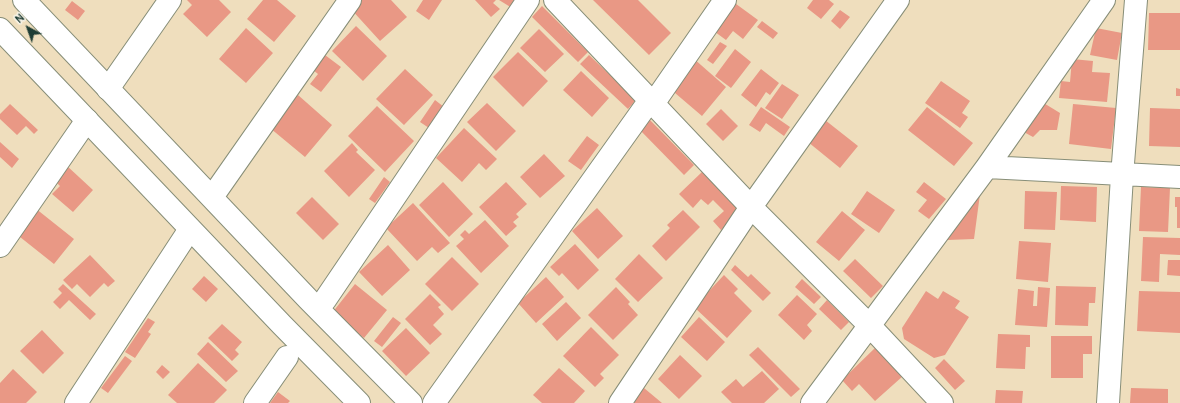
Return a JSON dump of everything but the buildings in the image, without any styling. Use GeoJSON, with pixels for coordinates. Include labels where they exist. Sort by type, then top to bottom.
{"type":"FeatureCollection","features":[{"type":"Feature","properties":{"kind":"street"},"geometry":{"type":"LineString","coordinates":[[24,0],[308,299],[411,403]]}},
{"type":"Feature","properties":{"kind":"street"},"geometry":{"type":"LineString","coordinates":[[108,89],[170,0]]}},
{"type":"Feature","properties":{"kind":"street"},"geometry":{"type":"LineString","coordinates":[[217,190],[350,0]]}},
{"type":"Feature","properties":{"kind":"street"},"geometry":{"type":"LineString","coordinates":[[325,300],[528,0]]}},
{"type":"Feature","properties":{"kind":"street"},"geometry":{"type":"LineString","coordinates":[[555,0],[751,207],[869,325],[942,403]]}},
{"type":"Feature","properties":{"kind":"street"},"geometry":{"type":"LineString","coordinates":[[434,403],[725,0]]}},
{"type":"Feature","properties":{"kind":"street"},"geometry":{"type":"LineString","coordinates":[[620,403],[751,207],[898,0]]}},
{"type":"Feature","properties":{"kind":"street"},"geometry":{"type":"LineString","coordinates":[[812,403],[987,167],[1104,0]]}},
{"type":"Feature","properties":{"kind":"street"},"geometry":{"type":"LineString","coordinates":[[1108,403],[1122,176],[1136,0]]}},
{"type":"Feature","properties":{"kind":"street"},"geometry":{"type":"LineString","coordinates":[[0,29],[276,319],[359,403]]}},
{"type":"Feature","properties":{"kind":"street"},"geometry":{"type":"LineString","coordinates":[[0,246],[87,120]]}},
{"type":"Feature","properties":{"kind":"street"},"geometry":{"type":"LineString","coordinates":[[987,167],[1122,176],[1180,177]]}},
{"type":"Feature","properties":{"kind":"street"},"geometry":{"type":"LineString","coordinates":[[76,403],[186,235]]}},
{"type":"Feature","properties":{"kind":"street"},"geometry":{"type":"LineString","coordinates":[[256,403],[286,357]]}}]}
